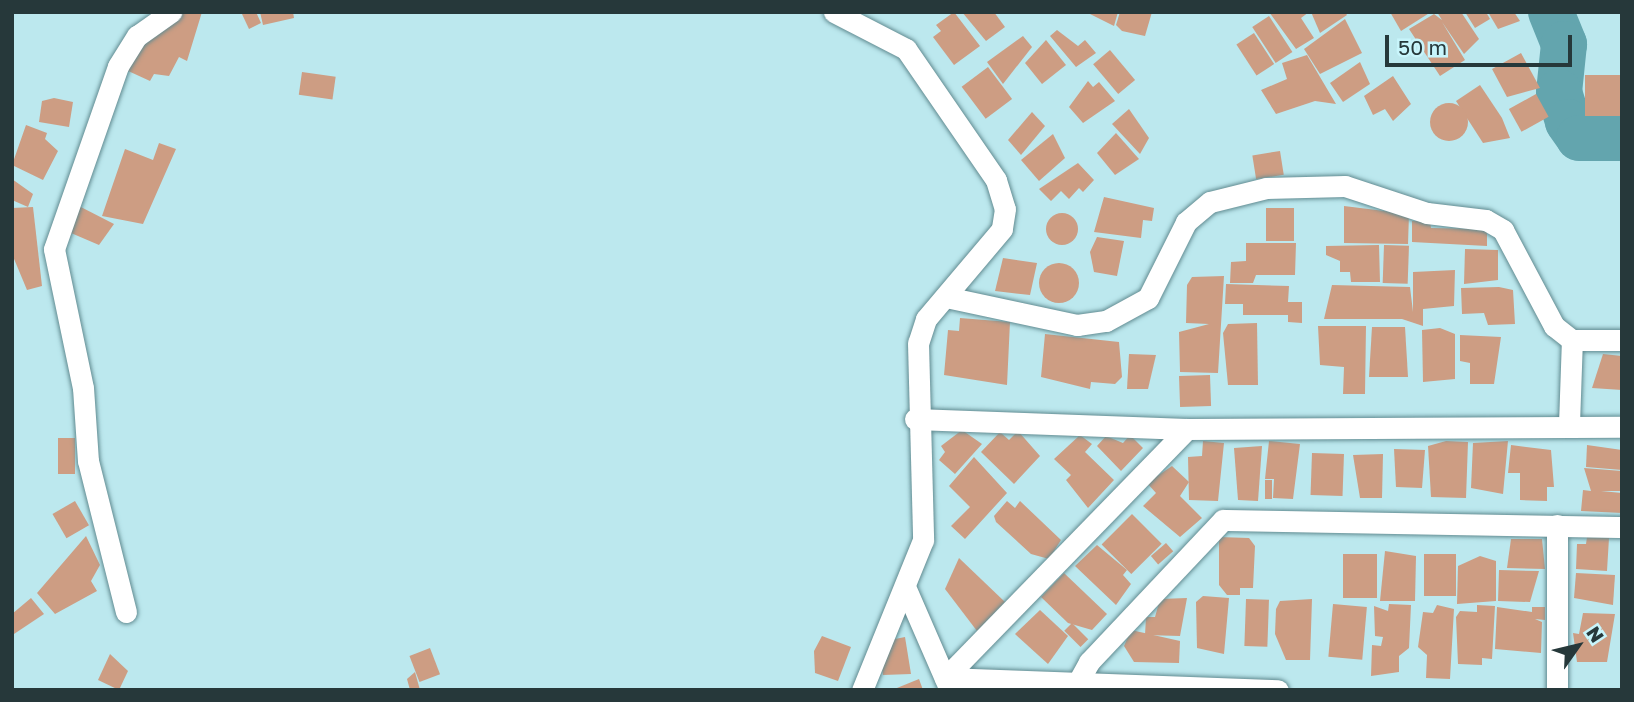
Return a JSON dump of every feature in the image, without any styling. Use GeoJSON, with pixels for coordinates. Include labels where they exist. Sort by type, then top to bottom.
{"type":"FeatureCollection","features":[{"type":"Feature","properties":{"kind":"street"},"geometry":{"type":"LineString","coordinates":[[126,612],[88,461],[83,388],[54,249],[118,66],[137,36],[171,12]]}},
{"type":"Feature","properties":{"kind":"street"},"geometry":{"type":"LineString","coordinates":[[834,12],[906,49],[996,180],[1005,209],[1002,229],[926,319],[918,343],[915,419],[923,540],[906,589],[862,690]]}},
{"type":"Feature","properties":{"kind":"street"},"geometry":{"type":"LineString","coordinates":[[946,297],[1077,325],[1106,321],[1148,298],[1185,222],[1210,202],[1266,188],[1345,186],[1503,230],[1554,326],[1572,340],[1622,340]]}},
{"type":"Feature","properties":{"kind":"street"},"geometry":{"type":"LineString","coordinates":[[1569,424],[1572,340]]}},
{"type":"Feature","properties":{"kind":"street"},"geometry":{"type":"LineString","coordinates":[[915,419],[1187,429],[1569,424],[1622,427]]}},
{"type":"Feature","properties":{"kind":"street"},"geometry":{"type":"LineString","coordinates":[[948,684],[1187,429]]}},
{"type":"Feature","properties":{"kind":"street"},"geometry":{"type":"LineString","coordinates":[[1078,682],[1088,662],[1223,520],[1622,527]]}},
{"type":"Feature","properties":{"kind":"street"},"geometry":{"type":"LineString","coordinates":[[1557,525],[1558,690]]}},
{"type":"Feature","properties":{"kind":"street"},"geometry":{"type":"LineString","coordinates":[[906,589],[948,684]]}},
{"type":"Feature","properties":{"kind":"street"},"geometry":{"type":"LineString","coordinates":[[948,684],[1078,682],[1278,690]]}},
{"type":"Feature","properties":{"kind":"building"},"geometry":{"type":"Polygon","coordinates":[[[154,12],[202,12],[187,61],[179,57],[169,76],[154,74],[150,81],[113,64],[154,12]]]}},
{"type":"Feature","properties":{"kind":"building"},"geometry":{"type":"Polygon","coordinates":[[[241,12],[256,12],[261,23],[249,29],[241,12]]]}},
{"type":"Feature","properties":{"kind":"building"},"geometry":{"type":"Polygon","coordinates":[[[260,12],[293,12],[294,18],[263,25],[260,12]]]}},
{"type":"Feature","properties":{"kind":"building"},"geometry":{"type":"Polygon","coordinates":[[[954,12],[980,46],[954,65],[933,37],[941,31],[936,25],[954,12]]]}},
{"type":"Feature","properties":{"kind":"building"},"geometry":{"type":"Polygon","coordinates":[[[962,12],[994,12],[1005,27],[986,41],[962,12]]]}},
{"type":"Feature","properties":{"kind":"building"},"geometry":{"type":"Polygon","coordinates":[[[1086,12],[1118,12],[1114,26],[1086,12]]]}},
{"type":"Feature","properties":{"kind":"building"},"geometry":{"type":"Polygon","coordinates":[[[1120,12],[1152,12],[1145,36],[1122,31],[1116,25],[1120,12]]]}},
{"type":"Feature","properties":{"kind":"building"},"geometry":{"type":"Polygon","coordinates":[[[1269,12],[1309,12],[1301,18],[1314,38],[1296,49],[1269,12]]]}},
{"type":"Feature","properties":{"kind":"building"},"geometry":{"type":"Polygon","coordinates":[[[1311,12],[1345,12],[1347,15],[1320,33],[1311,12]]]}},
{"type":"Feature","properties":{"kind":"building"},"geometry":{"type":"Polygon","coordinates":[[[1390,12],[1431,12],[1401,31],[1390,12]]]}},
{"type":"Feature","properties":{"kind":"building"},"geometry":{"type":"Polygon","coordinates":[[[1437,12],[1461,12],[1479,39],[1464,54],[1442,22],[1465,60],[1440,76],[1409,29],[1434,14],[1442,20],[1437,12]]]}},
{"type":"Feature","properties":{"kind":"building"},"geometry":{"type":"Polygon","coordinates":[[[1465,12],[1486,12],[1490,19],[1475,28],[1465,12]]]}},
{"type":"Feature","properties":{"kind":"building"},"geometry":{"type":"Polygon","coordinates":[[[1488,12],[1514,12],[1520,21],[1498,29],[1488,12]]]}},
{"type":"Feature","properties":{"kind":"building"},"geometry":{"type":"Polygon","coordinates":[[[1269,16],[1292,52],[1276,63],[1252,27],[1269,16]]]}},
{"type":"Feature","properties":{"kind":"building"},"geometry":{"type":"Polygon","coordinates":[[[1345,19],[1362,53],[1320,74],[1304,49],[1345,19]]]}},
{"type":"Feature","properties":{"kind":"building"},"geometry":{"type":"Polygon","coordinates":[[[1057,30],[1078,46],[1085,40],[1096,53],[1076,67],[1050,36],[1057,30]]]}},
{"type":"Feature","properties":{"kind":"building"},"geometry":{"type":"Polygon","coordinates":[[[1254,33],[1274,64],[1257,75],[1236,44],[1254,33]]]}},
{"type":"Feature","properties":{"kind":"building"},"geometry":{"type":"Polygon","coordinates":[[[1023,36],[1032,47],[1003,84],[987,62],[1023,36]]]}},
{"type":"Feature","properties":{"kind":"building"},"geometry":{"type":"Polygon","coordinates":[[[1046,40],[1066,65],[1042,84],[1025,63],[1046,40]]]}},
{"type":"Feature","properties":{"kind":"building"},"geometry":{"type":"Polygon","coordinates":[[[1110,50],[1135,80],[1118,94],[1093,64],[1110,50]]]}},
{"type":"Feature","properties":{"kind":"building"},"geometry":{"type":"Polygon","coordinates":[[[1521,53],[1540,88],[1507,97],[1492,69],[1521,53]]]}},
{"type":"Feature","properties":{"kind":"building"},"geometry":{"type":"Polygon","coordinates":[[[1307,55],[1336,104],[1315,101],[1276,114],[1261,90],[1287,79],[1282,63],[1307,55]]]}},
{"type":"Feature","properties":{"kind":"building"},"geometry":{"type":"Polygon","coordinates":[[[1360,62],[1370,84],[1343,102],[1330,83],[1360,62]]]}},
{"type":"Feature","properties":{"kind":"building"},"geometry":{"type":"Polygon","coordinates":[[[988,67],[1012,99],[986,119],[962,87],[988,67]]]}},
{"type":"Feature","properties":{"kind":"building"},"geometry":{"type":"Polygon","coordinates":[[[302,72],[336,77],[332,100],[299,95],[302,72]]]}},
{"type":"Feature","properties":{"kind":"building"},"geometry":{"type":"Polygon","coordinates":[[[1585,75],[1622,75],[1622,116],[1585,116],[1585,75]]]}},
{"type":"Feature","properties":{"kind":"building"},"geometry":{"type":"Polygon","coordinates":[[[1393,76],[1411,104],[1393,121],[1385,109],[1373,115],[1364,96],[1393,76]]]}},
{"type":"Feature","properties":{"kind":"building"},"geometry":{"type":"Polygon","coordinates":[[[1088,81],[1093,87],[1099,82],[1115,101],[1083,123],[1069,107],[1088,81]]]}},
{"type":"Feature","properties":{"kind":"building"},"geometry":{"type":"Polygon","coordinates":[[[1480,85],[1502,118],[1510,138],[1483,143],[1456,101],[1480,85]]]}},
{"type":"Feature","properties":{"kind":"building"},"geometry":{"type":"Polygon","coordinates":[[[1536,94],[1549,117],[1521,132],[1509,109],[1536,94]]]}},
{"type":"Feature","properties":{"kind":"building"},"geometry":{"type":"Polygon","coordinates":[[[54,98],[73,102],[69,127],[39,122],[42,101],[54,98]]]}},
{"type":"Feature","properties":{"kind":"building"},"geometry":{"type":"Polygon","coordinates":[[[1449,103],[1462,109],[1468,122],[1462,135],[1449,141],[1436,135],[1430,122],[1436,109],[1449,103]]]}},
{"type":"Feature","properties":{"kind":"building"},"geometry":{"type":"Polygon","coordinates":[[[1129,109],[1149,138],[1140,154],[1112,124],[1129,109]]]}},
{"type":"Feature","properties":{"kind":"building"},"geometry":{"type":"Polygon","coordinates":[[[1032,112],[1045,126],[1021,155],[1008,140],[1032,112]]]}},
{"type":"Feature","properties":{"kind":"building"},"geometry":{"type":"Polygon","coordinates":[[[26,125],[47,133],[45,139],[58,151],[43,180],[12,165],[26,125]]]}},
{"type":"Feature","properties":{"kind":"building"},"geometry":{"type":"Polygon","coordinates":[[[1116,133],[1139,159],[1115,175],[1097,153],[1116,133]]]}},
{"type":"Feature","properties":{"kind":"building"},"geometry":{"type":"Polygon","coordinates":[[[1053,134],[1065,158],[1039,181],[1021,160],[1053,134]]]}},
{"type":"Feature","properties":{"kind":"building"},"geometry":{"type":"Polygon","coordinates":[[[159,143],[176,149],[143,224],[102,216],[125,149],[153,160],[159,143]]]}},
{"type":"Feature","properties":{"kind":"building"},"geometry":{"type":"Polygon","coordinates":[[[1280,151],[1284,175],[1256,179],[1252,155],[1280,151]]]}},
{"type":"Feature","properties":{"kind":"building"},"geometry":{"type":"Polygon","coordinates":[[[1078,163],[1094,180],[1083,192],[1079,188],[1069,199],[1061,191],[1051,201],[1039,189],[1078,163]]]}},
{"type":"Feature","properties":{"kind":"building"},"geometry":{"type":"Polygon","coordinates":[[[12,179],[33,194],[28,207],[12,200],[12,179]]]}},
{"type":"Feature","properties":{"kind":"building"},"geometry":{"type":"Polygon","coordinates":[[[1104,197],[1154,208],[1152,221],[1143,220],[1141,238],[1094,232],[1104,197]]]}},
{"type":"Feature","properties":{"kind":"building"},"geometry":{"type":"Polygon","coordinates":[[[75,204],[114,224],[99,245],[64,230],[75,204]]]}},
{"type":"Feature","properties":{"kind":"building"},"geometry":{"type":"Polygon","coordinates":[[[1344,206],[1409,214],[1408,244],[1344,243],[1344,206]]]}},
{"type":"Feature","properties":{"kind":"building"},"geometry":{"type":"Polygon","coordinates":[[[33,207],[42,286],[27,290],[12,254],[12,208],[33,207]]]}},
{"type":"Feature","properties":{"kind":"building"},"geometry":{"type":"Polygon","coordinates":[[[1266,208],[1294,208],[1294,241],[1266,241],[1266,208]]]}},
{"type":"Feature","properties":{"kind":"building"},"geometry":{"type":"Polygon","coordinates":[[[1062,213],[1074,217],[1078,229],[1074,241],[1062,245],[1050,241],[1046,229],[1050,217],[1062,213]]]}},
{"type":"Feature","properties":{"kind":"building"},"geometry":{"type":"Polygon","coordinates":[[[1412,221],[1430,221],[1431,228],[1487,229],[1487,246],[1412,242],[1412,221]]]}},
{"type":"Feature","properties":{"kind":"building"},"geometry":{"type":"Polygon","coordinates":[[[1097,237],[1124,241],[1117,276],[1094,272],[1090,252],[1097,237]]]}},
{"type":"Feature","properties":{"kind":"building"},"geometry":{"type":"Polygon","coordinates":[[[1246,243],[1296,243],[1295,275],[1256,275],[1253,283],[1230,283],[1231,262],[1246,261],[1246,243]]]}},
{"type":"Feature","properties":{"kind":"building"},"geometry":{"type":"Polygon","coordinates":[[[1379,245],[1380,282],[1351,282],[1350,272],[1340,272],[1340,261],[1326,255],[1326,246],[1379,245]]]}},
{"type":"Feature","properties":{"kind":"building"},"geometry":{"type":"Polygon","coordinates":[[[1384,245],[1409,246],[1408,284],[1383,283],[1384,245]]]}},
{"type":"Feature","properties":{"kind":"building"},"geometry":{"type":"Polygon","coordinates":[[[1465,249],[1498,250],[1498,280],[1464,284],[1465,249]]]}},
{"type":"Feature","properties":{"kind":"building"},"geometry":{"type":"Polygon","coordinates":[[[1003,258],[1037,263],[1030,295],[995,291],[1003,258]]]}},
{"type":"Feature","properties":{"kind":"building"},"geometry":{"type":"Polygon","coordinates":[[[1059,263],[1073,269],[1079,283],[1073,297],[1059,303],[1045,297],[1039,283],[1045,269],[1059,263]]]}},
{"type":"Feature","properties":{"kind":"building"},"geometry":{"type":"Polygon","coordinates":[[[1455,270],[1454,306],[1423,309],[1423,326],[1402,319],[1324,319],[1332,285],[1410,287],[1413,312],[1413,272],[1455,270]]]}},
{"type":"Feature","properties":{"kind":"building"},"geometry":{"type":"Polygon","coordinates":[[[1224,276],[1218,373],[1180,372],[1179,332],[1209,324],[1186,323],[1187,285],[1192,277],[1224,276]]]}},
{"type":"Feature","properties":{"kind":"building"},"geometry":{"type":"Polygon","coordinates":[[[1226,284],[1289,286],[1288,302],[1302,302],[1302,323],[1288,322],[1288,315],[1243,315],[1243,304],[1225,304],[1226,284]]]}},
{"type":"Feature","properties":{"kind":"building"},"geometry":{"type":"Polygon","coordinates":[[[1499,287],[1513,290],[1515,324],[1488,325],[1484,313],[1462,314],[1461,288],[1499,287]]]}},
{"type":"Feature","properties":{"kind":"building"},"geometry":{"type":"Polygon","coordinates":[[[960,318],[1010,322],[1007,385],[944,375],[948,330],[959,331],[960,318]]]}},
{"type":"Feature","properties":{"kind":"building"},"geometry":{"type":"Polygon","coordinates":[[[1257,323],[1258,385],[1228,385],[1223,333],[1228,324],[1257,323]]]}},
{"type":"Feature","properties":{"kind":"building"},"geometry":{"type":"Polygon","coordinates":[[[1318,326],[1366,326],[1365,394],[1343,394],[1344,367],[1320,365],[1318,326]]]}},
{"type":"Feature","properties":{"kind":"building"},"geometry":{"type":"Polygon","coordinates":[[[1372,327],[1405,327],[1408,377],[1369,377],[1372,327]]]}},
{"type":"Feature","properties":{"kind":"building"},"geometry":{"type":"Polygon","coordinates":[[[1440,328],[1455,334],[1455,379],[1423,382],[1422,330],[1440,328]]]}},
{"type":"Feature","properties":{"kind":"building"},"geometry":{"type":"Polygon","coordinates":[[[1045,334],[1119,342],[1122,377],[1115,384],[1091,382],[1090,389],[1041,377],[1045,334]]]}},
{"type":"Feature","properties":{"kind":"building"},"geometry":{"type":"Polygon","coordinates":[[[1460,335],[1501,337],[1494,384],[1470,384],[1470,363],[1460,361],[1460,335]]]}},
{"type":"Feature","properties":{"kind":"building"},"geometry":{"type":"Polygon","coordinates":[[[1129,354],[1156,355],[1148,389],[1127,389],[1129,354]]]}},
{"type":"Feature","properties":{"kind":"building"},"geometry":{"type":"Polygon","coordinates":[[[1603,354],[1622,356],[1622,390],[1592,388],[1603,354]]]}},
{"type":"Feature","properties":{"kind":"building"},"geometry":{"type":"Polygon","coordinates":[[[1210,375],[1211,406],[1180,407],[1179,376],[1210,375]]]}},
{"type":"Feature","properties":{"kind":"building"},"geometry":{"type":"Polygon","coordinates":[[[962,430],[982,444],[955,474],[939,460],[945,452],[941,446],[962,430]]]}},
{"type":"Feature","properties":{"kind":"building"},"geometry":{"type":"Polygon","coordinates":[[[1018,431],[1040,456],[1014,484],[981,452],[1000,432],[1009,440],[1018,431]]]}},
{"type":"Feature","properties":{"kind":"building"},"geometry":{"type":"Polygon","coordinates":[[[1080,435],[1092,444],[1085,452],[1114,480],[1088,508],[1066,480],[1071,475],[1054,459],[1080,435]]]}},
{"type":"Feature","properties":{"kind":"building"},"geometry":{"type":"Polygon","coordinates":[[[1130,435],[1143,448],[1121,471],[1097,446],[1106,436],[1123,443],[1130,435]]]}},
{"type":"Feature","properties":{"kind":"building"},"geometry":{"type":"Polygon","coordinates":[[[58,438],[75,438],[75,474],[58,474],[58,438]]]}},
{"type":"Feature","properties":{"kind":"building"},"geometry":{"type":"Polygon","coordinates":[[[1203,441],[1224,443],[1218,501],[1189,500],[1188,457],[1202,456],[1203,441]]]}},
{"type":"Feature","properties":{"kind":"building"},"geometry":{"type":"Polygon","coordinates":[[[1269,441],[1300,444],[1293,499],[1273,498],[1274,479],[1265,479],[1269,441]]]}},
{"type":"Feature","properties":{"kind":"building"},"geometry":{"type":"Polygon","coordinates":[[[1446,441],[1468,442],[1466,498],[1431,497],[1428,446],[1446,441]]]}},
{"type":"Feature","properties":{"kind":"building"},"geometry":{"type":"Polygon","coordinates":[[[1508,441],[1503,494],[1471,488],[1473,443],[1508,441]]]}},
{"type":"Feature","properties":{"kind":"building"},"geometry":{"type":"Polygon","coordinates":[[[1511,445],[1551,450],[1554,487],[1547,487],[1547,501],[1520,500],[1520,473],[1508,473],[1511,445]]]}},
{"type":"Feature","properties":{"kind":"building"},"geometry":{"type":"Polygon","coordinates":[[[1587,445],[1622,450],[1622,470],[1586,467],[1587,445]]]}},
{"type":"Feature","properties":{"kind":"building"},"geometry":{"type":"Polygon","coordinates":[[[1262,446],[1258,501],[1238,500],[1234,448],[1262,446]]]}},
{"type":"Feature","properties":{"kind":"building"},"geometry":{"type":"Polygon","coordinates":[[[1394,449],[1425,450],[1422,488],[1396,487],[1394,449]]]}},
{"type":"Feature","properties":{"kind":"building"},"geometry":{"type":"Polygon","coordinates":[[[1312,453],[1344,454],[1343,496],[1311,495],[1312,453]]]}},
{"type":"Feature","properties":{"kind":"building"},"geometry":{"type":"Polygon","coordinates":[[[1383,454],[1382,498],[1360,498],[1353,455],[1383,454]]]}},
{"type":"Feature","properties":{"kind":"building"},"geometry":{"type":"Polygon","coordinates":[[[974,457],[1007,493],[965,539],[951,526],[970,507],[949,486],[974,457]]]}},
{"type":"Feature","properties":{"kind":"building"},"geometry":{"type":"Polygon","coordinates":[[[1172,466],[1189,482],[1180,496],[1202,518],[1180,537],[1143,506],[1156,493],[1147,483],[1172,466]]]}},
{"type":"Feature","properties":{"kind":"building"},"geometry":{"type":"Polygon","coordinates":[[[1584,468],[1622,471],[1622,491],[1601,491],[1622,493],[1622,513],[1581,511],[1583,490],[1591,491],[1584,468]]]}},
{"type":"Feature","properties":{"kind":"building"},"geometry":{"type":"Polygon","coordinates":[[[1265,480],[1272,480],[1272,499],[1265,499],[1265,480]]]}},
{"type":"Feature","properties":{"kind":"building"},"geometry":{"type":"Polygon","coordinates":[[[75,501],[89,525],[66,538],[52,514],[75,501]]]}},
{"type":"Feature","properties":{"kind":"building"},"geometry":{"type":"Polygon","coordinates":[[[1007,501],[1015,508],[1020,501],[1061,540],[1049,559],[1031,554],[996,522],[994,516],[1007,501]]]}},
{"type":"Feature","properties":{"kind":"building"},"geometry":{"type":"Polygon","coordinates":[[[1132,514],[1162,544],[1131,574],[1102,544],[1132,514]]]}},
{"type":"Feature","properties":{"kind":"building"},"geometry":{"type":"Polygon","coordinates":[[[86,536],[100,565],[91,581],[97,591],[55,614],[37,593],[86,536]]]}},
{"type":"Feature","properties":{"kind":"building"},"geometry":{"type":"Polygon","coordinates":[[[1219,537],[1249,538],[1255,546],[1253,588],[1240,588],[1240,595],[1227,595],[1219,585],[1219,537]]]}},
{"type":"Feature","properties":{"kind":"building"},"geometry":{"type":"Polygon","coordinates":[[[1587,537],[1609,538],[1607,571],[1576,569],[1577,544],[1586,544],[1587,537]]]}},
{"type":"Feature","properties":{"kind":"building"},"geometry":{"type":"Polygon","coordinates":[[[1511,539],[1542,539],[1545,569],[1507,568],[1511,539]]]}},
{"type":"Feature","properties":{"kind":"building"},"geometry":{"type":"Polygon","coordinates":[[[1166,543],[1173,551],[1158,564],[1151,556],[1166,543]]]}},
{"type":"Feature","properties":{"kind":"building"},"geometry":{"type":"Polygon","coordinates":[[[1097,545],[1127,570],[1123,575],[1131,584],[1116,605],[1075,566],[1097,545]]]}},
{"type":"Feature","properties":{"kind":"building"},"geometry":{"type":"Polygon","coordinates":[[[1385,551],[1416,556],[1415,601],[1380,601],[1385,551]]]}},
{"type":"Feature","properties":{"kind":"building"},"geometry":{"type":"Polygon","coordinates":[[[1343,554],[1377,554],[1377,598],[1343,598],[1343,554]]]}},
{"type":"Feature","properties":{"kind":"building"},"geometry":{"type":"Polygon","coordinates":[[[1424,554],[1456,554],[1456,596],[1424,596],[1424,554]]]}},
{"type":"Feature","properties":{"kind":"building"},"geometry":{"type":"Polygon","coordinates":[[[1480,556],[1496,561],[1496,601],[1457,604],[1458,566],[1480,556]]]}},
{"type":"Feature","properties":{"kind":"building"},"geometry":{"type":"Polygon","coordinates":[[[959,558],[1005,602],[977,631],[945,589],[959,558]]]}},
{"type":"Feature","properties":{"kind":"building"},"geometry":{"type":"Polygon","coordinates":[[[1499,570],[1539,571],[1530,602],[1498,601],[1499,570]]]}},
{"type":"Feature","properties":{"kind":"building"},"geometry":{"type":"Polygon","coordinates":[[[1064,573],[1107,614],[1092,630],[1068,623],[1041,597],[1064,573]]]}},
{"type":"Feature","properties":{"kind":"building"},"geometry":{"type":"Polygon","coordinates":[[[1576,573],[1615,575],[1613,605],[1574,598],[1576,573]]]}},
{"type":"Feature","properties":{"kind":"building"},"geometry":{"type":"Polygon","coordinates":[[[1203,596],[1229,598],[1224,654],[1197,648],[1196,602],[1203,596]]]}},
{"type":"Feature","properties":{"kind":"building"},"geometry":{"type":"Polygon","coordinates":[[[31,598],[44,614],[14,634],[12,614],[31,598]]]}},
{"type":"Feature","properties":{"kind":"building"},"geometry":{"type":"Polygon","coordinates":[[[1187,598],[1180,636],[1145,635],[1146,617],[1155,617],[1160,599],[1187,598]]]}},
{"type":"Feature","properties":{"kind":"building"},"geometry":{"type":"Polygon","coordinates":[[[1246,599],[1269,600],[1267,647],[1244,646],[1246,599]]]}},
{"type":"Feature","properties":{"kind":"building"},"geometry":{"type":"Polygon","coordinates":[[[1312,599],[1310,660],[1286,660],[1275,634],[1276,609],[1280,601],[1312,599]]]}},
{"type":"Feature","properties":{"kind":"building"},"geometry":{"type":"Polygon","coordinates":[[[1333,604],[1367,607],[1362,660],[1328,657],[1333,604]]]}},
{"type":"Feature","properties":{"kind":"building"},"geometry":{"type":"Polygon","coordinates":[[[1389,604],[1411,605],[1409,648],[1399,656],[1399,672],[1371,676],[1372,645],[1381,646],[1383,637],[1375,636],[1374,606],[1388,611],[1389,604]]]}},
{"type":"Feature","properties":{"kind":"building"},"geometry":{"type":"Polygon","coordinates":[[[1437,605],[1454,609],[1450,679],[1426,678],[1427,655],[1418,647],[1423,612],[1433,613],[1437,605]]]}},
{"type":"Feature","properties":{"kind":"building"},"geometry":{"type":"Polygon","coordinates":[[[1477,605],[1495,606],[1492,659],[1482,658],[1482,665],[1458,664],[1456,617],[1460,611],[1477,612],[1477,605]]]}},
{"type":"Feature","properties":{"kind":"building"},"geometry":{"type":"Polygon","coordinates":[[[1497,607],[1532,612],[1532,607],[1545,607],[1545,620],[1535,619],[1542,622],[1541,653],[1495,649],[1497,607]]]}},
{"type":"Feature","properties":{"kind":"building"},"geometry":{"type":"Polygon","coordinates":[[[1040,610],[1068,636],[1048,664],[1015,634],[1040,610]]]}},
{"type":"Feature","properties":{"kind":"building"},"geometry":{"type":"Polygon","coordinates":[[[1583,613],[1615,614],[1607,662],[1577,662],[1573,633],[1579,634],[1583,613]]]}},
{"type":"Feature","properties":{"kind":"building"},"geometry":{"type":"Polygon","coordinates":[[[1072,623],[1088,639],[1080,647],[1064,631],[1072,623]]]}},
{"type":"Feature","properties":{"kind":"building"},"geometry":{"type":"Polygon","coordinates":[[[1131,630],[1180,641],[1179,663],[1134,662],[1124,646],[1131,630]]]}},
{"type":"Feature","properties":{"kind":"building"},"geometry":{"type":"Polygon","coordinates":[[[822,636],[851,647],[838,681],[815,673],[814,651],[822,636]]]}},
{"type":"Feature","properties":{"kind":"building"},"geometry":{"type":"Polygon","coordinates":[[[905,637],[911,674],[883,675],[881,661],[890,640],[905,637]]]}},
{"type":"Feature","properties":{"kind":"building"},"geometry":{"type":"Polygon","coordinates":[[[430,648],[440,674],[419,682],[409,656],[430,648]]]}},
{"type":"Feature","properties":{"kind":"building"},"geometry":{"type":"Polygon","coordinates":[[[110,654],[128,671],[119,690],[98,680],[110,654]]]}},
{"type":"Feature","properties":{"kind":"building"},"geometry":{"type":"Polygon","coordinates":[[[415,672],[420,690],[410,690],[407,679],[415,672]]]}},
{"type":"Feature","properties":{"kind":"building"},"geometry":{"type":"Polygon","coordinates":[[[919,679],[923,690],[892,690],[919,679]]]}},
{"type":"Feature","properties":{"kind":"waterway"},"geometry":{"type":"LineString","coordinates":[[1551,12],[1564,44],[1559,92],[1568,122],[1579,138],[1622,138]]}}]}
